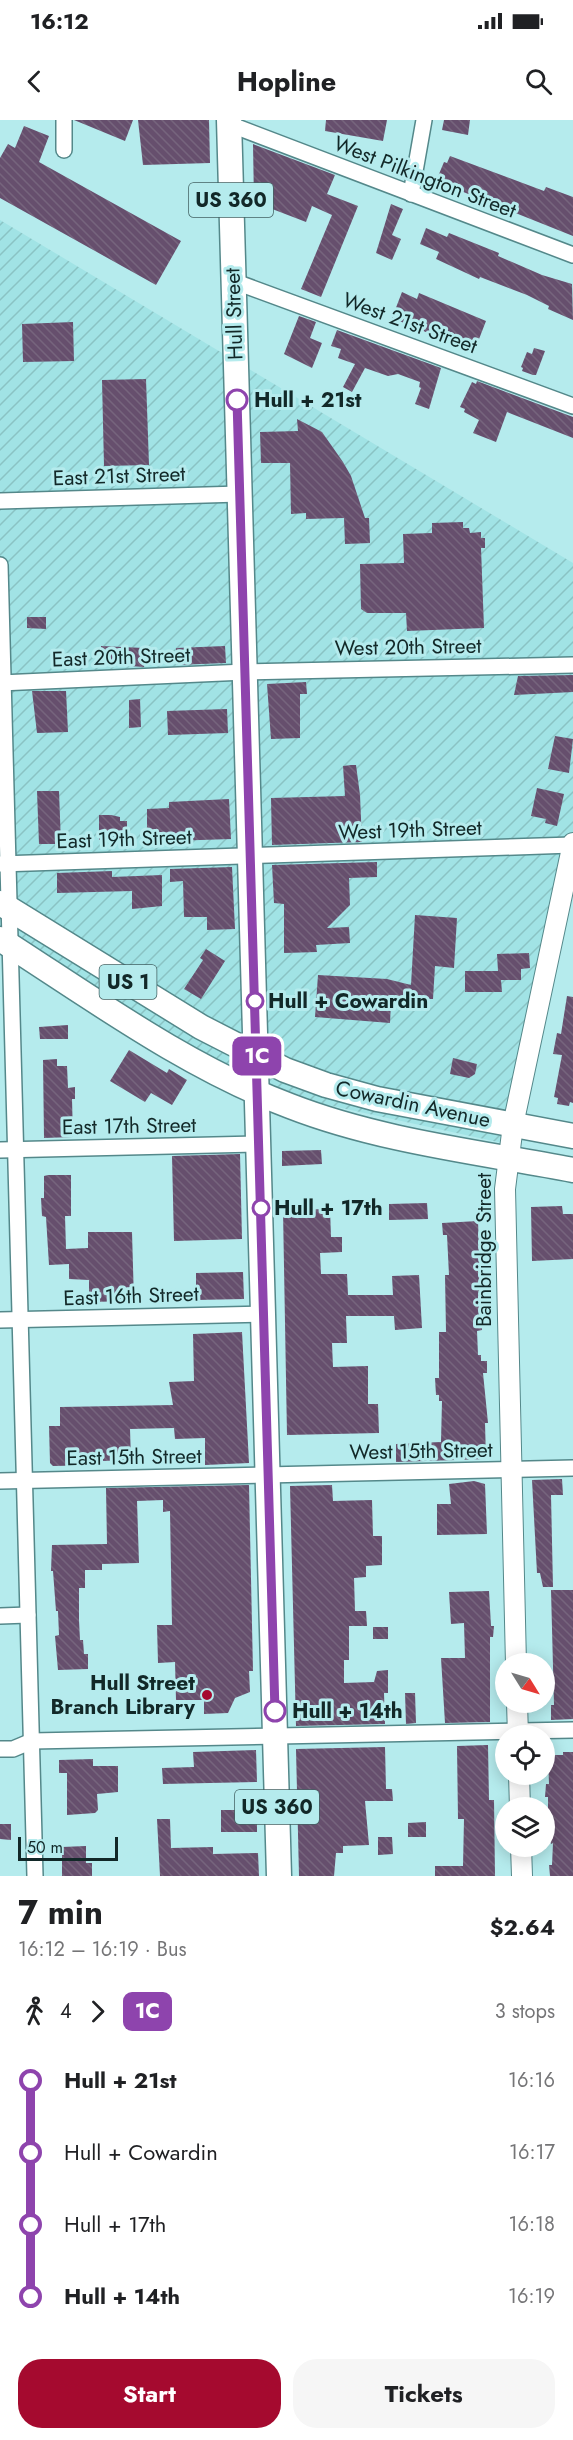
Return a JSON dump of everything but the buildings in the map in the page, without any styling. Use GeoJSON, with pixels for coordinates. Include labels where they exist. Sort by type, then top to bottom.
{"type":"FeatureCollection","features":[{"type":"Feature","properties":{"kind":"main road","name":"Hull Street"},"geometry":{"type":"LineString","coordinates":[[229,122],[260,1144],[279,1876]]}},
{"type":"Feature","properties":{"kind":"main road","name":"US 1"},"geometry":{"type":"LineString","coordinates":[[5,906],[201,1027],[257,1057]]}},
{"type":"Feature","properties":{"kind":"main road","name":"US 1"},"geometry":{"type":"LineString","coordinates":[[6,943],[194,1060],[258,1093]]}},
{"type":"Feature","properties":{"kind":"main road","name":"Cowardin Avenue"},"geometry":{"type":"LineString","coordinates":[[257,1057],[343,1091],[573,1136]]}},
{"type":"Feature","properties":{"kind":"main road","name":"Cowardin Avenue"},"geometry":{"type":"LineString","coordinates":[[258,1093],[350,1126],[573,1170]]}},
{"type":"Feature","properties":{"kind":"street"},"geometry":{"type":"LineString","coordinates":[[64,120],[64,150]]}},
{"type":"Feature","properties":{"kind":"street"},"geometry":{"type":"LineString","coordinates":[[411,194],[424,120]]}},
{"type":"Feature","properties":{"kind":"street","name":"West Pilkington Street"},"geometry":{"type":"LineString","coordinates":[[229,122],[573,255]]}},
{"type":"Feature","properties":{"kind":"street","name":"West 21st Street"},"geometry":{"type":"LineString","coordinates":[[233,281],[573,406]]}},
{"type":"Feature","properties":{"kind":"street","name":"East 21st Street"},"geometry":{"type":"LineString","coordinates":[[0,501],[240,494]]}},
{"type":"Feature","properties":{"kind":"street"},"geometry":{"type":"LineString","coordinates":[[0,565],[6,986],[17,1150],[35,1876]]}},
{"type":"Feature","properties":{"kind":"street","name":"West 20th Street"},"geometry":{"type":"LineString","coordinates":[[245,672],[573,664]]}},
{"type":"Feature","properties":{"kind":"street","name":"East 20th Street"},"geometry":{"type":"LineString","coordinates":[[2,683],[245,672]]}},
{"type":"Feature","properties":{"kind":"street","name":"West 19th Street"},"geometry":{"type":"LineString","coordinates":[[250,857],[572,853]]}},
{"type":"Feature","properties":{"kind":"street","name":"Bainbridge Street"},"geometry":{"type":"LineString","coordinates":[[516,1653],[505,1189],[513,1125],[572,853]]}},
{"type":"Feature","properties":{"kind":"street","name":"East 19th Street"},"geometry":{"type":"LineString","coordinates":[[4,863],[250,857]]}},
{"type":"Feature","properties":{"kind":"street","name":"East 17th Street"},"geometry":{"type":"LineString","coordinates":[[0,1150],[260,1144]]}},
{"type":"Feature","properties":{"kind":"street","name":"East 16th Street"},"geometry":{"type":"LineString","coordinates":[[0,1320],[264,1314]]}},
{"type":"Feature","properties":{"kind":"street","name":"West 15th Street"},"geometry":{"type":"LineString","coordinates":[[269,1475],[573,1468]]}},
{"type":"Feature","properties":{"kind":"street","name":"East 15th Street"},"geometry":{"type":"LineString","coordinates":[[0,1481],[269,1475]]}},
{"type":"Feature","properties":{"kind":"street"},"geometry":{"type":"LineString","coordinates":[[0,1616],[28,1615]]}},
{"type":"Feature","properties":{"kind":"street"},"geometry":{"type":"LineString","coordinates":[[555,1731],[573,1730]]}},
{"type":"Feature","properties":{"kind":"street"},"geometry":{"type":"LineString","coordinates":[[0,1749],[13,1749],[32,1741],[495,1734]]}},
{"type":"Feature","properties":{"kind":"street"},"geometry":{"type":"LineString","coordinates":[[521,1857],[522,1876]]}},
{"type":"Feature","properties":{"kind":"shaded area"},"geometry":{"type":"Polygon","coordinates":[[[0,220],[573,563],[573,832],[507,1144],[245,1087],[0,933],[0,220]]]}},
{"type":"Feature","properties":{"kind":"bus line","name":"1C"},"geometry":{"type":"LineString","coordinates":[[237,400],[275,1711]]}},
{"type":"Feature","properties":{"kind":"place","name":"Hull + 21st"},"geometry":{"type":"Point","coordinates":[237,400]}},
{"type":"Feature","properties":{"kind":"place","name":"Hull + Cowardin"},"geometry":{"type":"Point","coordinates":[255,1001]}},
{"type":"Feature","properties":{"kind":"place","name":"Hull + 17th"},"geometry":{"type":"Point","coordinates":[261,1208]}},
{"type":"Feature","properties":{"kind":"place","name":"Hull Street Branch Library"},"geometry":{"type":"Point","coordinates":[207,1695]}},
{"type":"Feature","properties":{"kind":"place","name":"Hull + 14th"},"geometry":{"type":"Point","coordinates":[275,1711]}}]}
